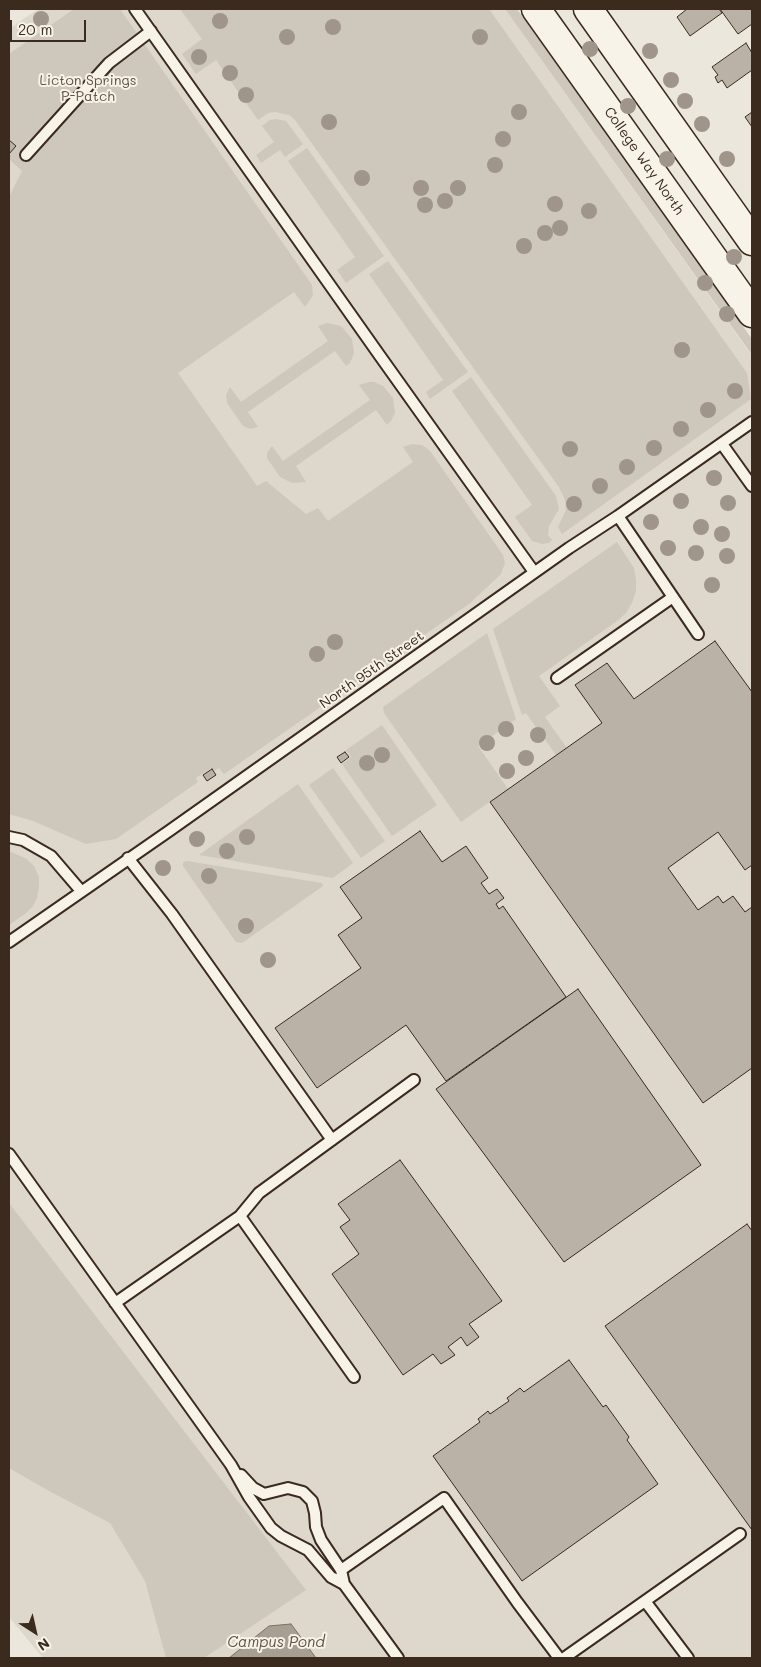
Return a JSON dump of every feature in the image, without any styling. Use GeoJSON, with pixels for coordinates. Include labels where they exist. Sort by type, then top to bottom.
{"type":"FeatureCollection","features":[{"type":"Feature","properties":{"kind":"street","name":"College Way North"},"geometry":{"type":"LineString","coordinates":[[536,9],[752,312]]}},
{"type":"Feature","properties":{"kind":"street"},"geometry":{"type":"LineString","coordinates":[[588,9],[752,241]]}},
{"type":"Feature","properties":{"kind":"lane"},"geometry":{"type":"LineString","coordinates":[[135,9],[534,572]]}},
{"type":"Feature","properties":{"kind":"lane"},"geometry":{"type":"LineString","coordinates":[[26,155],[110,63],[151,32]]}},
{"type":"Feature","properties":{"kind":"lane","name":"North 95th Street"},"geometry":{"type":"LineString","coordinates":[[9,942],[534,572],[752,422]]}},
{"type":"Feature","properties":{"kind":"lane"},"geometry":{"type":"LineString","coordinates":[[722,444],[752,486]]}},
{"type":"Feature","properties":{"kind":"lane"},"geometry":{"type":"LineString","coordinates":[[618,516],[698,634]]}},
{"type":"Feature","properties":{"kind":"lane"},"geometry":{"type":"LineString","coordinates":[[557,678],[673,597]]}},
{"type":"Feature","properties":{"kind":"lane"},"geometry":{"type":"LineString","coordinates":[[9,837],[23,840],[50,856],[81,891]]}},
{"type":"Feature","properties":{"kind":"lane"},"geometry":{"type":"LineString","coordinates":[[128,858],[172,914],[332,1140]]}},
{"type":"Feature","properties":{"kind":"lane"},"geometry":{"type":"LineString","coordinates":[[115,1303],[240,1216],[259,1193],[414,1080]]}},
{"type":"Feature","properties":{"kind":"lane"},"geometry":{"type":"LineString","coordinates":[[9,1154],[232,1465],[253,1488],[264,1494],[288,1488],[303,1492],[312,1501],[316,1527],[321,1540],[341,1570],[344,1584],[398,1658]]}},
{"type":"Feature","properties":{"kind":"lane"},"geometry":{"type":"LineString","coordinates":[[240,1216],[354,1377]]}},
{"type":"Feature","properties":{"kind":"lane"},"geometry":{"type":"LineString","coordinates":[[232,1465],[249,1497],[271,1528],[281,1536],[308,1550],[330,1577],[344,1584]]}},
{"type":"Feature","properties":{"kind":"lane"},"geometry":{"type":"LineString","coordinates":[[341,1570],[444,1498],[559,1658]]}},
{"type":"Feature","properties":{"kind":"lane"},"geometry":{"type":"LineString","coordinates":[[564,1658],[740,1534]]}},
{"type":"Feature","properties":{"kind":"lane"},"geometry":{"type":"LineString","coordinates":[[645,1601],[688,1658]]}},
{"type":"Feature","properties":{"kind":"shaded area"},"geometry":{"type":"Polygon","coordinates":[[[38,9],[505,9],[752,356],[752,1658],[43,1658],[9,1617],[9,29],[38,9]]]}},
{"type":"Feature","properties":{"kind":"green space","name":"Licton Springs P-Patch"},"geometry":{"type":"Polygon","coordinates":[[[74,9],[120,9],[312,285],[313,295],[305,307],[294,292],[178,373],[257,486],[266,481],[306,514],[318,508],[328,521],[413,462],[403,447],[412,444],[422,445],[430,451],[503,555],[505,563],[501,574],[469,604],[224,774],[219,768],[214,771],[211,768],[196,778],[198,782],[116,839],[86,844],[33,821],[9,814],[9,197],[22,171],[9,159],[9,54],[74,9]]]}},
{"type":"Feature","properties":{"kind":"green space"},"geometry":{"type":"Polygon","coordinates":[[[180,9],[489,9],[747,373],[751,399],[562,534],[558,527],[566,510],[565,500],[559,487],[295,120],[289,115],[275,112],[268,113],[258,120],[216,60],[196,74],[182,54],[202,39],[180,9]]]}},
{"type":"Feature","properties":{"kind":"green space"},"geometry":{"type":"Polygon","coordinates":[[[505,9],[517,9],[752,339],[752,355],[505,9]]]}},
{"type":"Feature","properties":{"kind":"green space"},"geometry":{"type":"Polygon","coordinates":[[[270,120],[286,121],[303,144],[285,157],[280,150],[261,163],[256,155],[274,142],[262,126],[270,120]]]}},
{"type":"Feature","properties":{"kind":"green space"},"geometry":{"type":"Polygon","coordinates":[[[307,148],[384,256],[346,283],[337,270],[355,257],[288,161],[307,148]]]}},
{"type":"Feature","properties":{"kind":"green space"},"geometry":{"type":"Polygon","coordinates":[[[388,261],[468,372],[430,399],[426,392],[443,380],[369,274],[388,261]]]}},
{"type":"Feature","properties":{"kind":"green space"},"geometry":{"type":"Polygon","coordinates":[[[327,323],[341,326],[352,339],[354,353],[350,363],[346,366],[335,351],[248,412],[258,427],[250,429],[243,426],[227,403],[226,395],[230,387],[241,402],[328,341],[318,326],[327,323]]]}},
{"type":"Feature","properties":{"kind":"green space"},"geometry":{"type":"Polygon","coordinates":[[[471,377],[556,496],[559,509],[549,526],[548,535],[552,540],[549,543],[542,544],[532,541],[515,517],[532,505],[452,391],[471,377]]]}},
{"type":"Feature","properties":{"kind":"green space"},"geometry":{"type":"Polygon","coordinates":[[[369,382],[383,386],[393,398],[395,413],[391,421],[387,425],[376,410],[296,466],[306,482],[292,483],[280,477],[267,458],[267,453],[272,446],[283,461],[370,400],[359,385],[369,382]]]}},
{"type":"Feature","properties":{"kind":"green space"},"geometry":{"type":"Polygon","coordinates":[[[617,542],[634,568],[636,591],[632,603],[626,613],[617,621],[539,676],[560,706],[545,717],[567,748],[556,755],[526,713],[522,715],[493,629],[617,542]]]}},
{"type":"Feature","properties":{"kind":"green space"},"geometry":{"type":"Polygon","coordinates":[[[487,633],[516,719],[478,746],[508,789],[461,822],[384,713],[383,707],[487,633]]]}},
{"type":"Feature","properties":{"kind":"green space"},"geometry":{"type":"Polygon","coordinates":[[[382,725],[437,805],[392,836],[342,764],[351,757],[346,750],[382,725]]]}},
{"type":"Feature","properties":{"kind":"green space"},"geometry":{"type":"Polygon","coordinates":[[[333,768],[385,841],[361,858],[309,785],[333,768]]]}},
{"type":"Feature","properties":{"kind":"green space"},"geometry":{"type":"Polygon","coordinates":[[[298,784],[353,863],[333,878],[199,855],[298,784]]]}},
{"type":"Feature","properties":{"kind":"green space"},"geometry":{"type":"Polygon","coordinates":[[[9,851],[27,859],[34,866],[39,877],[39,886],[37,898],[33,906],[9,925],[9,851]]]}},
{"type":"Feature","properties":{"kind":"green space"},"geometry":{"type":"Polygon","coordinates":[[[187,861],[322,883],[323,886],[242,943],[236,942],[183,866],[183,862],[187,861]]]}},
{"type":"Feature","properties":{"kind":"green space"},"geometry":{"type":"Polygon","coordinates":[[[9,1203],[306,1590],[204,1658],[166,1658],[145,1581],[110,1523],[9,1468],[9,1203]]]}},
{"type":"Feature","properties":{"kind":"water","name":"Campus Pond"},"geometry":{"type":"Polygon","coordinates":[[[291,1624],[316,1658],[229,1658],[269,1626],[291,1624]]]}},
{"type":"Feature","properties":{"kind":"building"},"geometry":{"type":"Polygon","coordinates":[[[687,9],[719,9],[722,13],[690,36],[677,17],[687,9]]]}},
{"type":"Feature","properties":{"kind":"building"},"geometry":{"type":"Polygon","coordinates":[[[720,9],[752,9],[752,24],[738,34],[720,9]]]}},
{"type":"Feature","properties":{"kind":"building"},"geometry":{"type":"Polygon","coordinates":[[[746,43],[752,53],[752,70],[727,88],[722,80],[718,83],[715,77],[718,75],[712,67],[746,43]]]}},
{"type":"Feature","properties":{"kind":"building"},"geometry":{"type":"Polygon","coordinates":[[[752,112],[752,127],[745,117],[752,112]]]}},
{"type":"Feature","properties":{"kind":"building"},"geometry":{"type":"Polygon","coordinates":[[[9,140],[16,146],[9,154],[9,140]]]}},
{"type":"Feature","properties":{"kind":"building"},"geometry":{"type":"Polygon","coordinates":[[[715,641],[752,692],[752,865],[745,870],[718,832],[668,868],[698,910],[718,896],[723,903],[733,896],[745,912],[752,907],[752,1068],[703,1103],[490,802],[602,723],[575,685],[607,663],[634,699],[715,641]]]}},
{"type":"Feature","properties":{"kind":"building"},"geometry":{"type":"Polygon","coordinates":[[[345,752],[349,757],[341,763],[337,757],[345,752]]]}},
{"type":"Feature","properties":{"kind":"building"},"geometry":{"type":"Polygon","coordinates":[[[212,769],[216,775],[207,781],[203,775],[212,769]]]}},
{"type":"Feature","properties":{"kind":"building"},"geometry":{"type":"Polygon","coordinates":[[[420,831],[442,862],[466,846],[488,878],[481,883],[489,894],[497,889],[504,898],[496,904],[499,909],[503,906],[566,997],[446,1081],[406,1025],[317,1088],[275,1028],[361,968],[338,935],[362,918],[340,887],[420,831]]]}},
{"type":"Feature","properties":{"kind":"building"},"geometry":{"type":"Polygon","coordinates":[[[578,989],[701,1165],[564,1262],[436,1089],[578,989]]]}},
{"type":"Feature","properties":{"kind":"building"},"geometry":{"type":"Polygon","coordinates":[[[400,1160],[502,1301],[469,1324],[479,1337],[467,1346],[461,1337],[448,1347],[455,1355],[441,1364],[433,1354],[403,1375],[332,1274],[359,1254],[340,1227],[350,1220],[338,1204],[400,1160]]]}},
{"type":"Feature","properties":{"kind":"building"},"geometry":{"type":"Polygon","coordinates":[[[747,1224],[752,1231],[752,1530],[605,1326],[747,1224]]]}},
{"type":"Feature","properties":{"kind":"building"},"geometry":{"type":"Polygon","coordinates":[[[569,1360],[603,1407],[606,1405],[629,1437],[627,1440],[658,1484],[522,1581],[433,1456],[480,1422],[478,1419],[488,1411],[490,1414],[509,1401],[507,1398],[520,1388],[524,1392],[569,1360]]]}}]}
